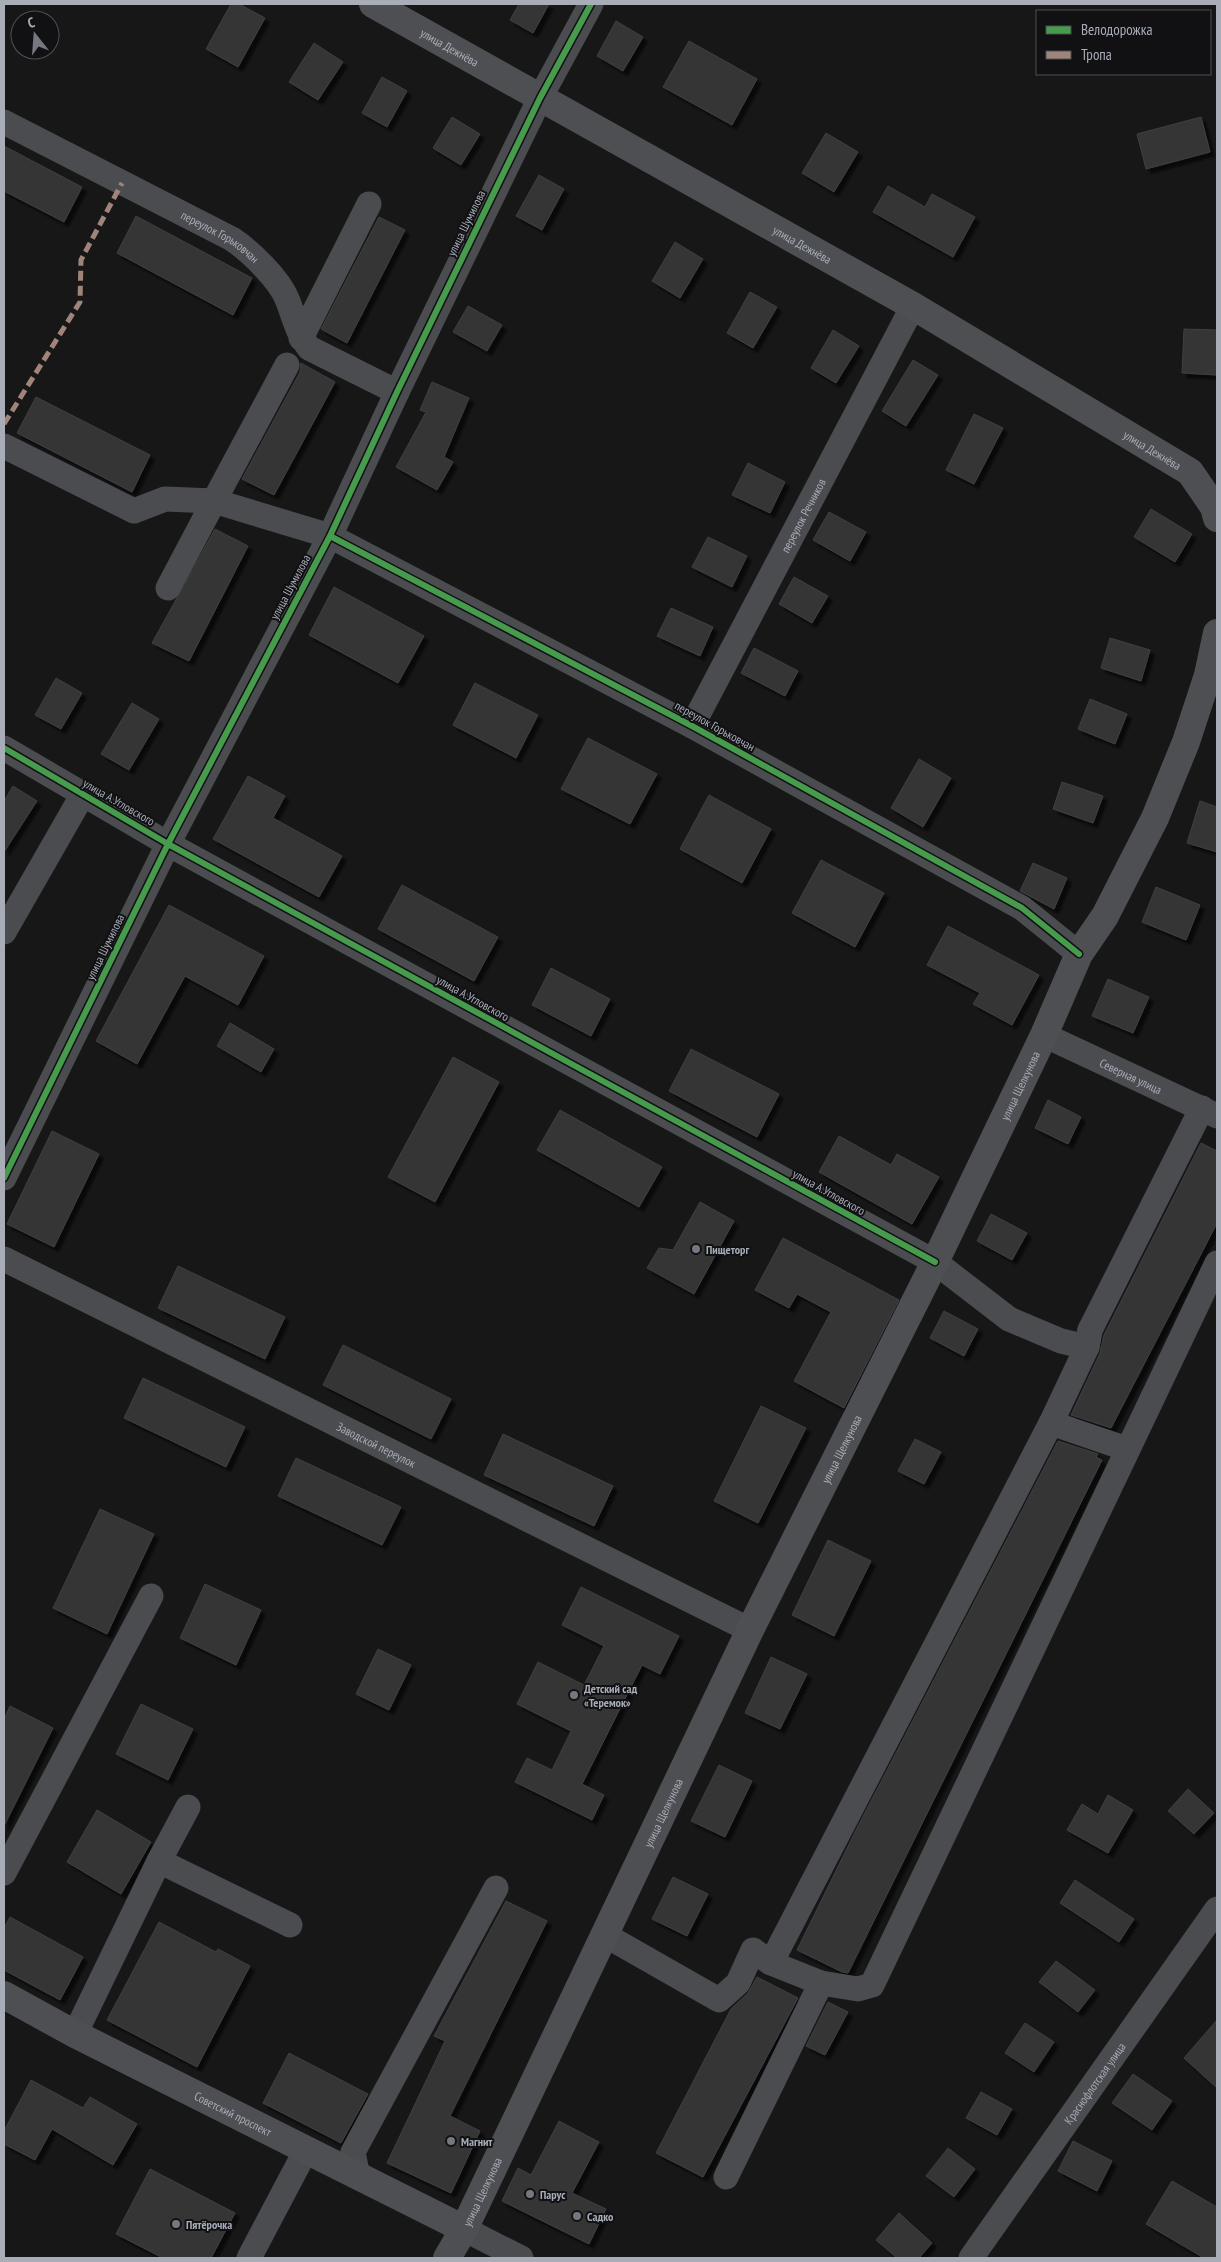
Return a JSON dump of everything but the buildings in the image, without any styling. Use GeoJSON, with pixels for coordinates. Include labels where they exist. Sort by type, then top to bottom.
{"type":"FeatureCollection","features":[{"type":"Feature","properties":{"kind":"main road","name":"улица Дежнёва"},"geometry":{"type":"LineString","coordinates":[[373,4],[913,306],[1190,472],[1216,510]]}},
{"type":"Feature","properties":{"kind":"main road","name":"улица Щелкунова"},"geometry":{"type":"LineString","coordinates":[[447,2258],[464,2229],[750,1630],[935,1262],[1044,1035],[1079,954],[1105,916],[1155,818],[1186,742],[1208,675],[1217,633]]}},
{"type":"Feature","properties":{"kind":"main road","name":"Советский проспект"},"geometry":{"type":"LineString","coordinates":[[4,1995],[75,2034],[464,2229]]}},
{"type":"Feature","properties":{"kind":"street","name":"улица Шумилова"},"geometry":{"type":"LineString","coordinates":[[4,1178],[168,844],[330,536],[397,392],[540,98],[591,4]]}},
{"type":"Feature","properties":{"kind":"street","name":"переулок Горьковчан"},"geometry":{"type":"LineString","coordinates":[[4,122],[232,239],[250,251],[286,296],[301,338]]}},
{"type":"Feature","properties":{"kind":"street"},"geometry":{"type":"LineString","coordinates":[[369,204],[301,338],[309,348],[397,392]]}},
{"type":"Feature","properties":{"kind":"street","name":"переулок Речников"},"geometry":{"type":"LineString","coordinates":[[692,726],[913,306]]}},
{"type":"Feature","properties":{"kind":"street"},"geometry":{"type":"LineString","coordinates":[[168,588],[287,365]]}},
{"type":"Feature","properties":{"kind":"street","name":"переулок Горьковчан"},"geometry":{"type":"LineString","coordinates":[[4,446],[134,511],[165,499],[214,501],[330,536],[692,726],[1022,908],[1079,954]]}},
{"type":"Feature","properties":{"kind":"street","name":"улица А.Угловского"},"geometry":{"type":"LineString","coordinates":[[4,748],[168,844],[935,1262],[1009,1319],[1061,1340],[1087,1347]]}},
{"type":"Feature","properties":{"kind":"street"},"geometry":{"type":"LineString","coordinates":[[4,932],[83,794]]}},
{"type":"Feature","properties":{"kind":"street","name":"Северная улица"},"geometry":{"type":"LineString","coordinates":[[1044,1035],[1210,1112]]}},
{"type":"Feature","properties":{"kind":"street"},"geometry":{"type":"LineString","coordinates":[[771,1963],[1051,1422],[1087,1347],[1090,1330],[1210,1112]]}},
{"type":"Feature","properties":{"kind":"street","name":"Заводской переулок"},"geometry":{"type":"LineString","coordinates":[[4,1259],[750,1630]]}},
{"type":"Feature","properties":{"kind":"street"},"geometry":{"type":"LineString","coordinates":[[605,1935],[719,2000],[738,1983],[753,1950],[771,1963],[821,1983],[858,1989],[872,1985],[1217,1263]]}},
{"type":"Feature","properties":{"kind":"street"},"geometry":{"type":"LineString","coordinates":[[1051,1422],[1127,1449]]}},
{"type":"Feature","properties":{"kind":"street"},"geometry":{"type":"LineString","coordinates":[[4,1873],[151,1596]]}},
{"type":"Feature","properties":{"kind":"street"},"geometry":{"type":"LineString","coordinates":[[75,2034],[159,1861],[188,1807]]}},
{"type":"Feature","properties":{"kind":"street"},"geometry":{"type":"LineString","coordinates":[[159,1861],[290,1925]]}},
{"type":"Feature","properties":{"kind":"street"},"geometry":{"type":"LineString","coordinates":[[358,2177],[353,2152],[496,1888]]}},
{"type":"Feature","properties":{"kind":"street","name":"Краснофлотская улица"},"geometry":{"type":"LineString","coordinates":[[971,2258],[1217,1909]]}},
{"type":"Feature","properties":{"kind":"street"},"geometry":{"type":"LineString","coordinates":[[726,2177],[821,1983]]}},
{"type":"Feature","properties":{"kind":"street"},"geometry":{"type":"LineString","coordinates":[[249,2258],[306,2150]]}},
{"type":"Feature","properties":{"kind":"street"},"geometry":{"type":"LineString","coordinates":[[464,2229],[521,2258]]}},
{"type":"Feature","properties":{"kind":"marked path"},"geometry":{"type":"LineString","coordinates":[[4,424],[80,302],[81,260],[122,183]]}},
{"type":"Feature","properties":{"kind":"cycle path"},"geometry":{"type":"LineString","coordinates":[[4,1178],[168,844],[330,536],[397,392],[540,98],[591,4]]}},
{"type":"Feature","properties":{"kind":"cycle path"},"geometry":{"type":"LineString","coordinates":[[330,536],[692,726],[1022,908],[1079,954]]}},
{"type":"Feature","properties":{"kind":"cycle path"},"geometry":{"type":"LineString","coordinates":[[4,748],[168,844],[935,1262]]}},
{"type":"Feature","properties":{"kind":"place","name":"Пищеторг"},"geometry":{"type":"Point","coordinates":[696,1249]}},
{"type":"Feature","properties":{"kind":"place","name":"Детский сад «Теремок»"},"geometry":{"type":"Point","coordinates":[574,1695]}},
{"type":"Feature","properties":{"kind":"place","name":"Магнит"},"geometry":{"type":"Point","coordinates":[451,2141]}},
{"type":"Feature","properties":{"kind":"place","name":"Парус"},"geometry":{"type":"Point","coordinates":[530,2194]}},
{"type":"Feature","properties":{"kind":"place","name":"Садко"},"geometry":{"type":"Point","coordinates":[577,2216]}},
{"type":"Feature","properties":{"kind":"place","name":"Пятёрочка"},"geometry":{"type":"Point","coordinates":[176,2224]}}]}
